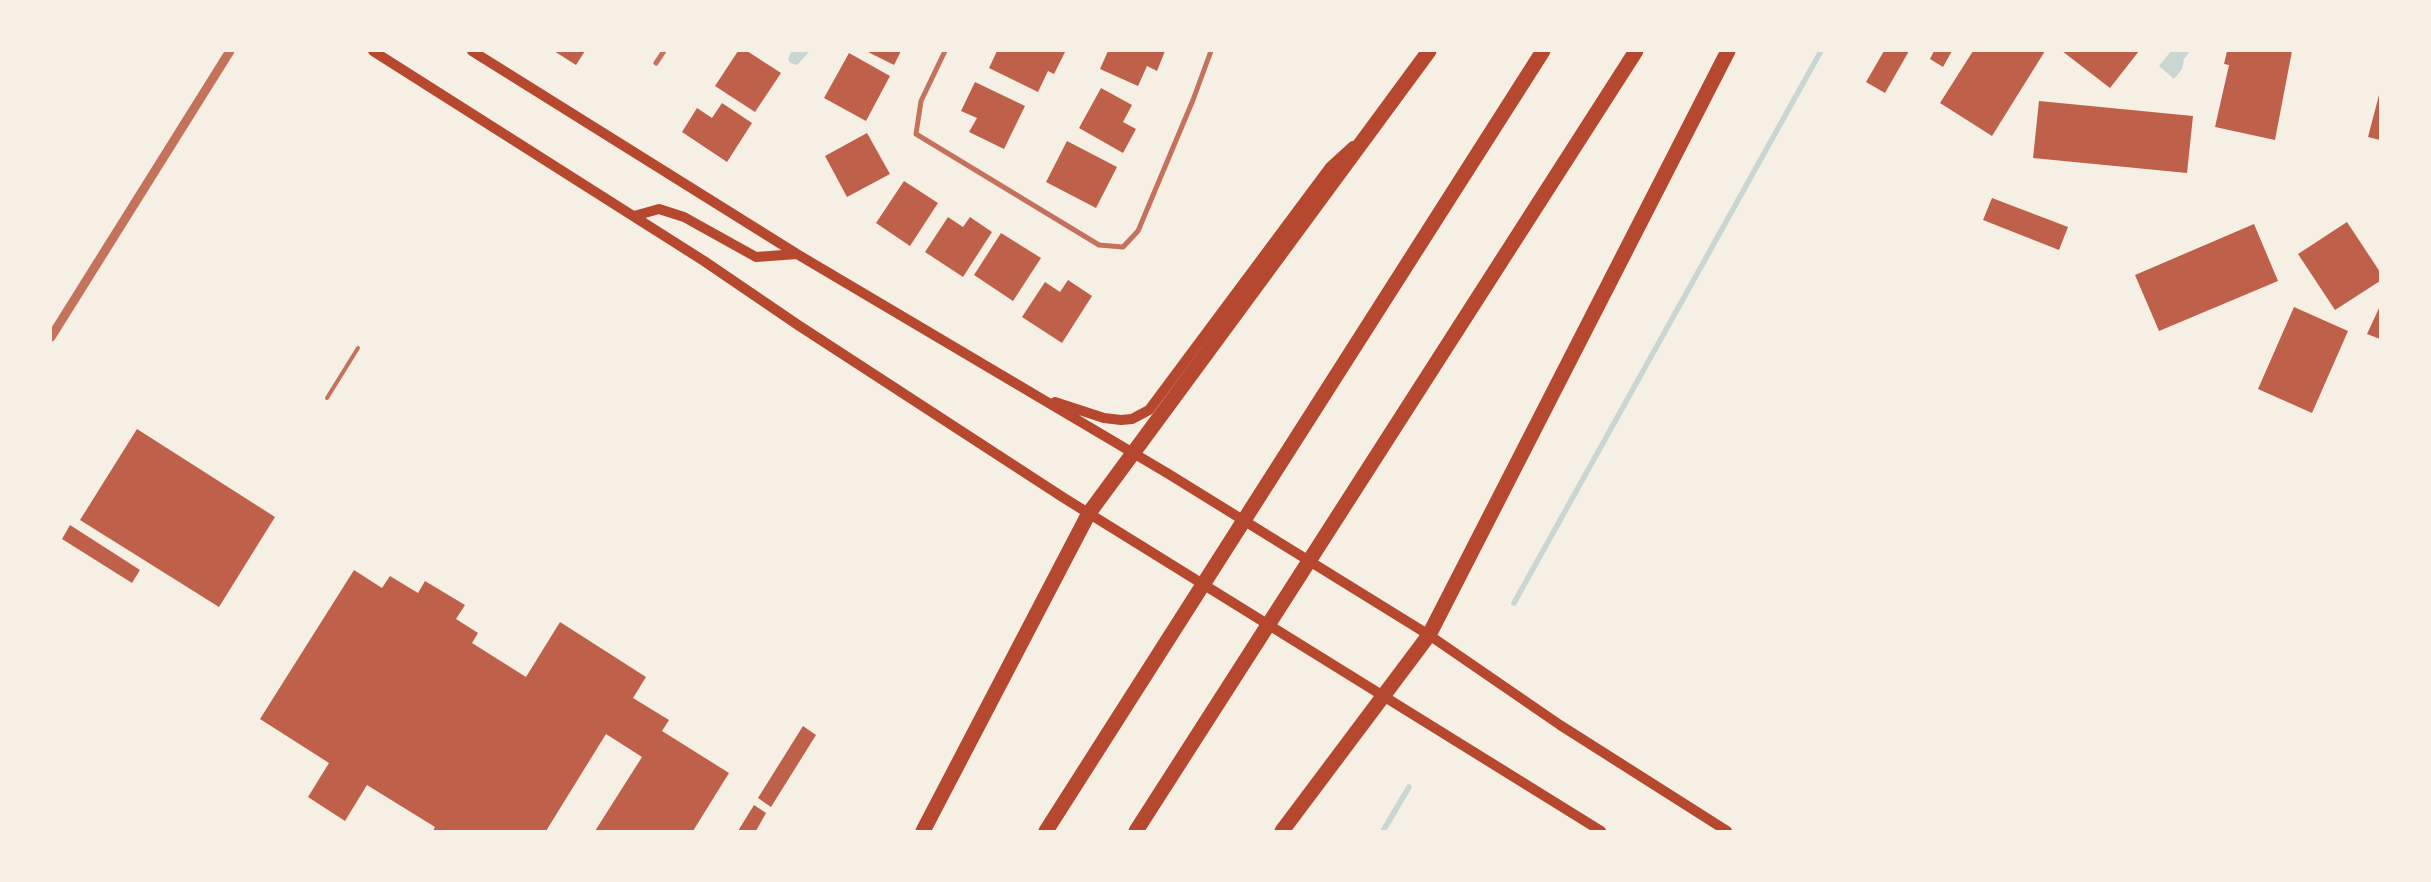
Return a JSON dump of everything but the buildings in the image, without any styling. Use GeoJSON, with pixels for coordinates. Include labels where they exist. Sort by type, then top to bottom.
{"type":"FeatureCollection","features":[{"type":"Feature","properties":{"kind":"highway"},"geometry":{"type":"LineString","coordinates":[[923,831],[1089,513],[1428,51]]}},
{"type":"Feature","properties":{"kind":"highway"},"geometry":{"type":"LineString","coordinates":[[1046,831],[1543,51]]}},
{"type":"Feature","properties":{"kind":"highway"},"geometry":{"type":"LineString","coordinates":[[1136,831],[1636,51]]}},
{"type":"Feature","properties":{"kind":"highway"},"geometry":{"type":"LineString","coordinates":[[1282,831],[1429,635],[1728,51]]}},
{"type":"Feature","properties":{"kind":"main road"},"geometry":{"type":"LineString","coordinates":[[373,51],[634,216],[942,419],[1089,513],[1601,831]]}},
{"type":"Feature","properties":{"kind":"main road"},"geometry":{"type":"LineString","coordinates":[[472,51],[797,254],[1133,453],[1429,635],[1560,725],[1727,831]]}},
{"type":"Feature","properties":{"kind":"main road"},"geometry":{"type":"LineString","coordinates":[[1038,397],[1104,418],[1132,419],[1149,410],[1330,167],[1372,128]]}},
{"type":"Feature","properties":{"kind":"main road"},"geometry":{"type":"LineString","coordinates":[[634,216],[660,209],[684,218],[756,257],[797,254]]}},
{"type":"Feature","properties":{"kind":"street"},"geometry":{"type":"LineString","coordinates":[[51,337],[230,51]]}},
{"type":"Feature","properties":{"kind":"street"},"geometry":{"type":"LineString","coordinates":[[656,63],[664,51]]}},
{"type":"Feature","properties":{"kind":"street"},"geometry":{"type":"LineString","coordinates":[[945,51],[921,101],[916,134],[1099,245],[1123,246],[1138,231],[1193,100],[1211,51]]}},
{"type":"Feature","properties":{"kind":"lane"},"geometry":{"type":"LineString","coordinates":[[327,398],[358,348]]}},
{"type":"Feature","properties":{"kind":"shaded area"},"geometry":{"type":"Polygon","coordinates":[[[810,51],[797,65],[790,63],[788,59],[791,52],[810,51]]]}},
{"type":"Feature","properties":{"kind":"shaded area"},"geometry":{"type":"Polygon","coordinates":[[[2171,51],[2190,51],[2184,59],[2182,69],[2174,79],[2159,66],[2171,51]]]}},
{"type":"Feature","properties":{"kind":"waterway"},"geometry":{"type":"LineString","coordinates":[[1514,603],[1821,51]]}},
{"type":"Feature","properties":{"kind":"waterway"},"geometry":{"type":"LineString","coordinates":[[1383,831],[1409,787]]}}]}
